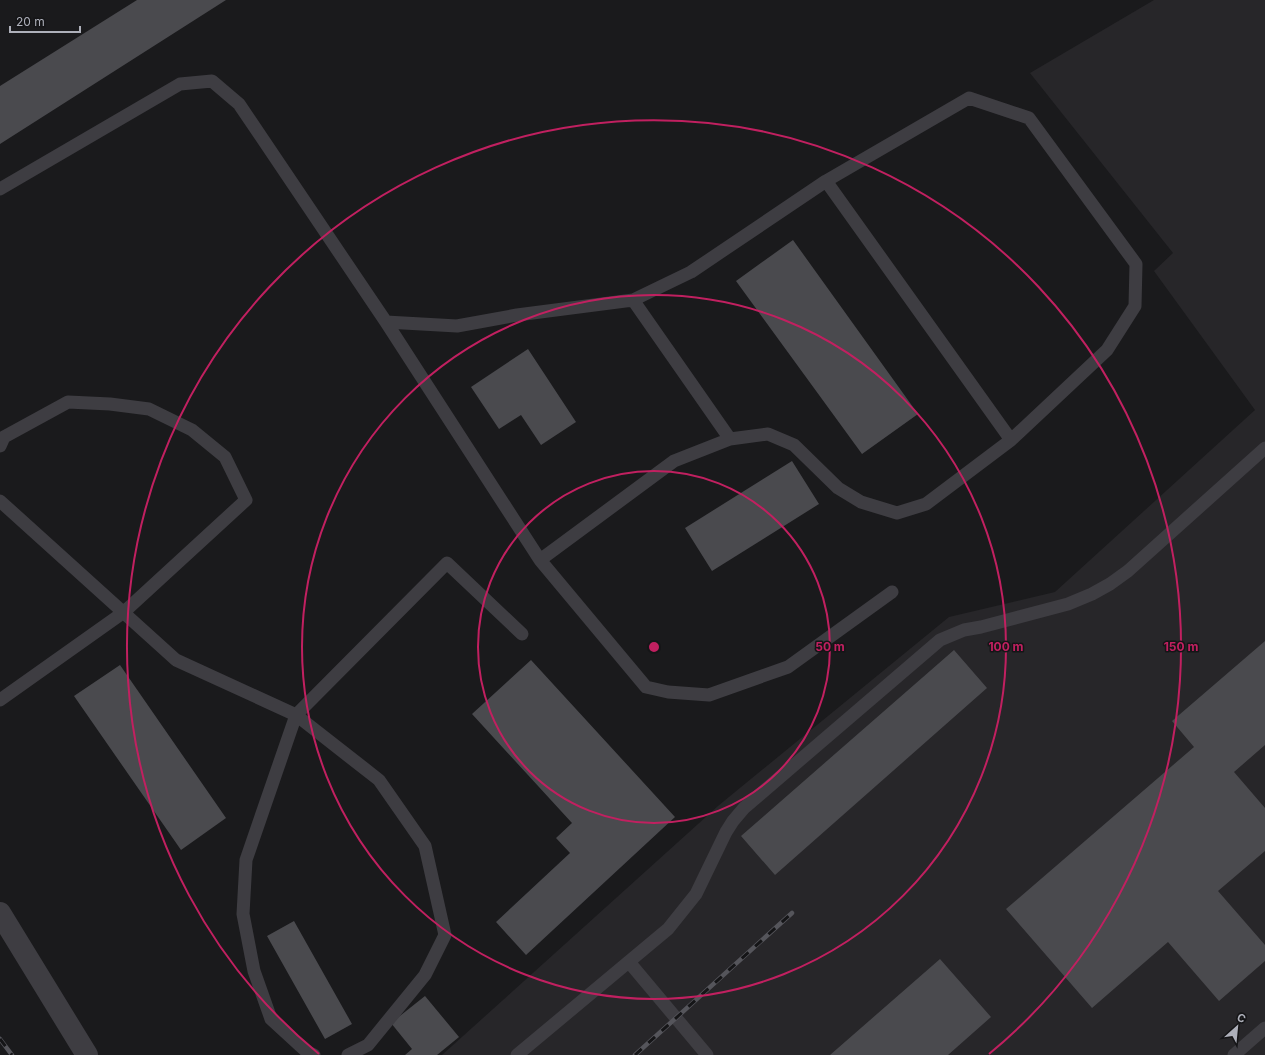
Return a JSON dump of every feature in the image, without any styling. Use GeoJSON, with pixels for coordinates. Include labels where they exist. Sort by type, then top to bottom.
{"type":"FeatureCollection","features":[{"type":"Feature","properties":{"kind":"street"},"geometry":{"type":"LineString","coordinates":[[0,913],[87,1055]]}},
{"type":"Feature","properties":{"kind":"lane"},"geometry":{"type":"LineString","coordinates":[[0,190],[180,84],[212,81],[239,104],[386,322],[540,560],[646,687],[668,692],[709,695],[788,667],[892,592]]}},
{"type":"Feature","properties":{"kind":"lane"},"geometry":{"type":"LineString","coordinates":[[386,322],[457,326],[517,315],[633,300],[691,272],[826,181],[969,98],[1029,118],[1136,264],[1135,306],[1107,350],[1011,440],[926,504],[897,513],[861,502],[838,488],[794,445],[768,434],[730,439],[674,461],[540,560]]}},
{"type":"Feature","properties":{"kind":"lane"},"geometry":{"type":"LineString","coordinates":[[826,181],[1011,440]]}},
{"type":"Feature","properties":{"kind":"lane"},"geometry":{"type":"LineString","coordinates":[[633,300],[730,439]]}},
{"type":"Feature","properties":{"kind":"lane"},"geometry":{"type":"LineString","coordinates":[[0,446],[4,437],[68,402],[149,409],[192,430],[225,457],[246,500],[124,612],[0,700]]}},
{"type":"Feature","properties":{"kind":"lane"},"geometry":{"type":"LineString","coordinates":[[517,1055],[668,929],[696,894],[726,832],[744,808],[940,640],[964,630],[981,628],[1068,604],[1092,594],[1110,584],[1128,571],[1265,448]]}},
{"type":"Feature","properties":{"kind":"lane"},"geometry":{"type":"LineString","coordinates":[[0,501],[176,660],[296,715],[379,780],[424,846],[445,935],[425,975],[368,1045],[348,1055]]}},
{"type":"Feature","properties":{"kind":"lane"},"geometry":{"type":"LineString","coordinates":[[314,1055],[307,1052],[271,1019],[254,971],[243,914],[246,860],[296,715],[447,563],[522,634]]}},
{"type":"Feature","properties":{"kind":"lane"},"geometry":{"type":"LineString","coordinates":[[629,962],[707,1055]]}},
{"type":"Feature","properties":{"kind":"lane"},"geometry":{"type":"LineString","coordinates":[[1234,1055],[1265,1028]]}},
{"type":"Feature","properties":{"kind":"shaded area"},"geometry":{"type":"Polygon","coordinates":[[[1154,0],[1265,0],[1265,1055],[442,1055],[718,806],[949,617],[1055,592],[1255,410],[1154,271],[1173,253],[1030,73],[1154,0]]]}},
{"type":"Feature","properties":{"kind":"building"},"geometry":{"type":"Polygon","coordinates":[[[137,0],[226,0],[0,144],[0,86],[137,0]]]}},
{"type":"Feature","properties":{"kind":"building"},"geometry":{"type":"Polygon","coordinates":[[[793,240],[918,414],[862,454],[736,281],[793,240]]]}},
{"type":"Feature","properties":{"kind":"building"},"geometry":{"type":"Polygon","coordinates":[[[528,349],[576,422],[541,445],[521,415],[499,429],[471,387],[528,349]]]}},
{"type":"Feature","properties":{"kind":"building"},"geometry":{"type":"Polygon","coordinates":[[[792,461],[819,504],[712,571],[685,528],[792,461]]]}},
{"type":"Feature","properties":{"kind":"building"},"geometry":{"type":"Polygon","coordinates":[[[1265,641],[1265,745],[1234,772],[1265,808],[1265,851],[1218,891],[1265,945],[1265,961],[1219,1001],[1168,942],[1092,1008],[1006,909],[1194,747],[1172,721],[1265,641]]]}},
{"type":"Feature","properties":{"kind":"building"},"geometry":{"type":"Polygon","coordinates":[[[954,650],[987,688],[775,875],[741,836],[954,650]]]}},
{"type":"Feature","properties":{"kind":"building"},"geometry":{"type":"Polygon","coordinates":[[[531,660],[675,817],[526,955],[496,922],[570,853],[556,838],[572,823],[472,714],[531,660]]]}},
{"type":"Feature","properties":{"kind":"building"},"geometry":{"type":"Polygon","coordinates":[[[120,665],[226,818],[181,850],[74,696],[120,665]]]}},
{"type":"Feature","properties":{"kind":"building"},"geometry":{"type":"Polygon","coordinates":[[[294,921],[352,1024],[325,1039],[267,936],[294,921]]]}},
{"type":"Feature","properties":{"kind":"building"},"geometry":{"type":"Polygon","coordinates":[[[940,959],[991,1017],[948,1055],[830,1055],[940,959]]]}},
{"type":"Feature","properties":{"kind":"building"},"geometry":{"type":"Polygon","coordinates":[[[425,996],[459,1037],[437,1055],[405,1055],[412,1049],[391,1023],[425,996]]]}},
{"type":"Feature","properties":{"kind":"railway"},"geometry":{"type":"LineString","coordinates":[[635,1055],[792,913]]}},
{"type":"Feature","properties":{"kind":"railway"},"geometry":{"type":"LineString","coordinates":[[0,1039],[12,1055]]}}]}
